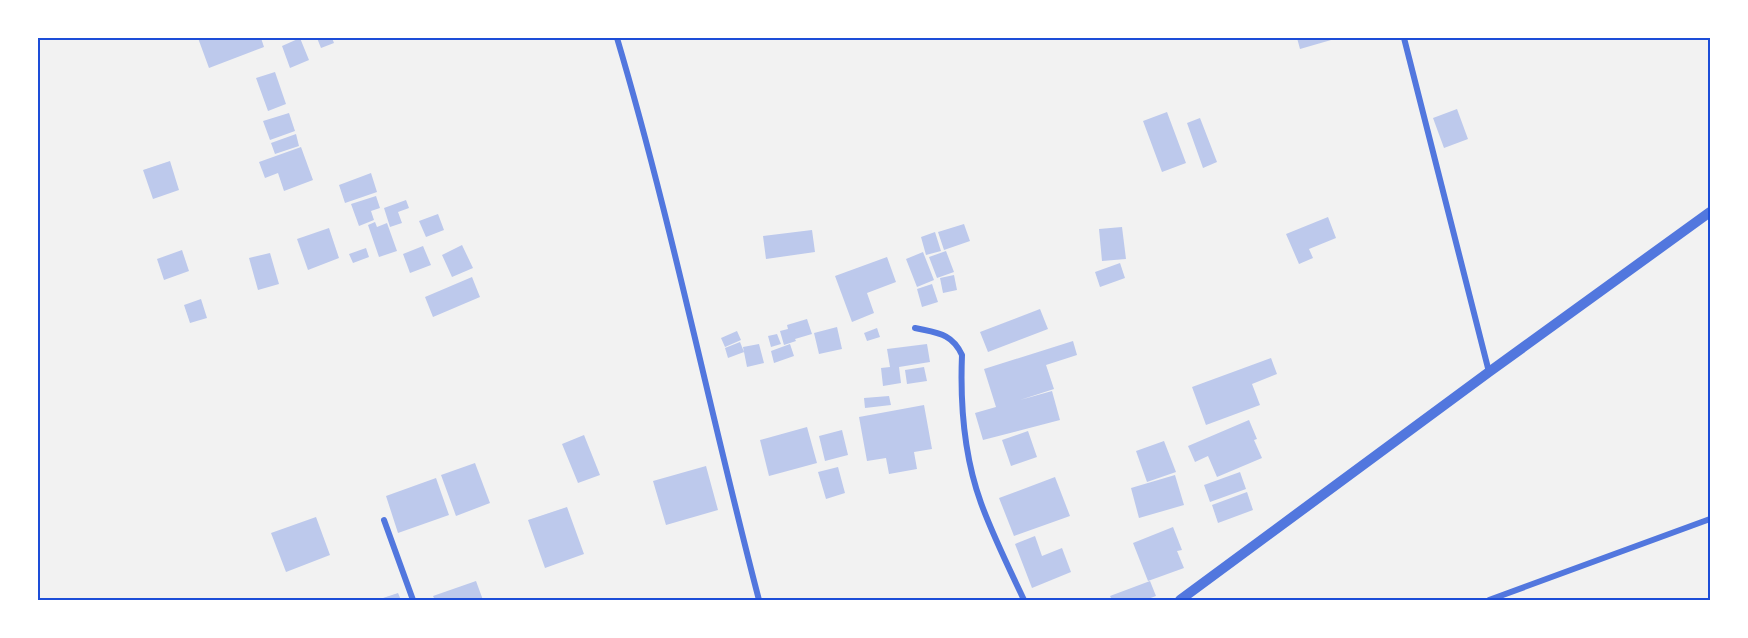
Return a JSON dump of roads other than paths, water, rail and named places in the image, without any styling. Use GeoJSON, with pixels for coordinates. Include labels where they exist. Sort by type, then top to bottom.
{"type":"FeatureCollection","features":[{"type":"Feature","properties":{"kind":"street"},"geometry":{"type":"LineString","coordinates":[[617,38],[695,331],[733,502],[759,600]]}},
{"type":"Feature","properties":{"kind":"street"},"geometry":{"type":"LineString","coordinates":[[1404,38],[1489,372]]}},
{"type":"Feature","properties":{"kind":"street"},"geometry":{"type":"LineString","coordinates":[[1180,600],[1710,212]]}},
{"type":"Feature","properties":{"kind":"street"},"geometry":{"type":"LineString","coordinates":[[915,328],[946,335],[958,346],[962,356],[963,422],[972,469],[981,502],[1024,600]]}},
{"type":"Feature","properties":{"kind":"street"},"geometry":{"type":"LineString","coordinates":[[1489,600],[1710,519]]}},
{"type":"Feature","properties":{"kind":"street"},"geometry":{"type":"LineString","coordinates":[[384,520],[413,600]]}}]}
